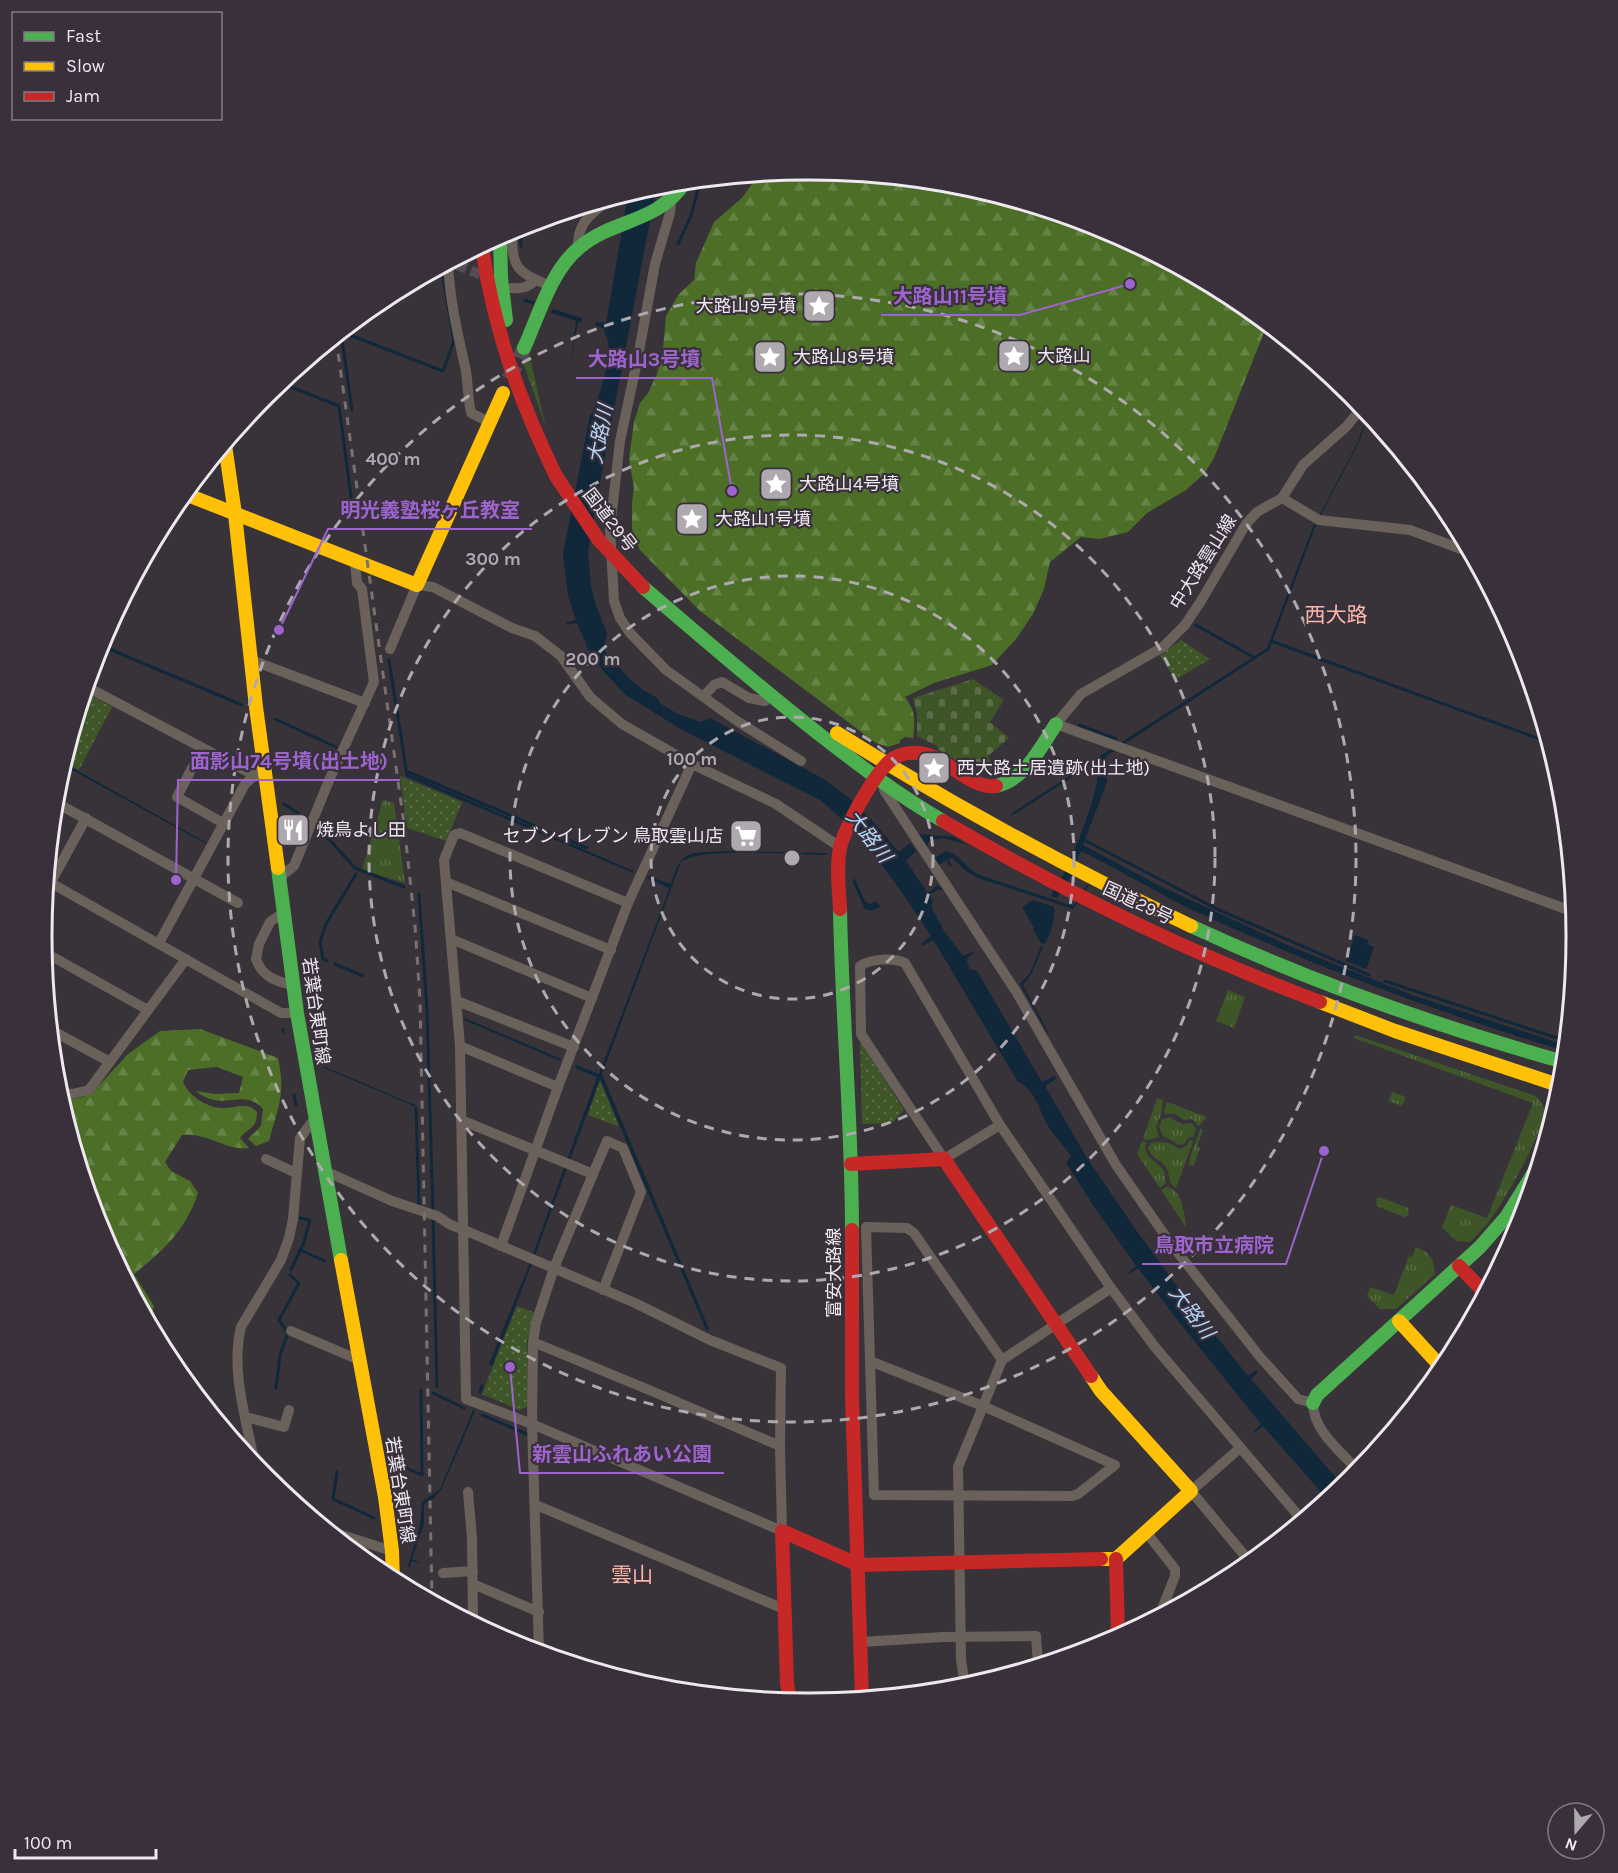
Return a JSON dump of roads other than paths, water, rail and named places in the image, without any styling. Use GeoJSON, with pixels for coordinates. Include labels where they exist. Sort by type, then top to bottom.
{"type":"FeatureCollection","features":[{"type":"Feature","properties":{"kind":"main road"},"geometry":{"type":"LineString","coordinates":[[524,348],[552,287],[578,248],[588,239],[656,210],[671,201],[678,192]]}},
{"type":"Feature","properties":{"kind":"main road"},"geometry":{"type":"LineString","coordinates":[[500,246],[501,278],[509,343],[505,359]]}},
{"type":"Feature","properties":{"kind":"main road","name":"国道29号"},"geometry":{"type":"LineString","coordinates":[[483,254],[488,290],[505,359],[530,424],[556,476],[598,539],[643,587],[785,707],[919,807],[1087,900],[1228,966],[1302,996],[1415,1038],[1551,1083]]}},
{"type":"Feature","properties":{"kind":"main road"},"geometry":{"type":"LineString","coordinates":[[474,258],[487,312],[505,359]]}},
{"type":"Feature","properties":{"kind":"main road"},"geometry":{"type":"LineString","coordinates":[[194,497],[417,585],[503,393]]}},
{"type":"Feature","properties":{"kind":"main road","name":"若葉台東町線"},"geometry":{"type":"LineString","coordinates":[[227,455],[236,513],[251,660],[297,1013],[385,1497],[393,1568]]}},
{"type":"Feature","properties":{"kind":"main road","name":"国道29号"},"geometry":{"type":"LineString","coordinates":[[742,671],[888,764],[1003,829],[1175,919],[1296,972],[1452,1030],[1555,1059]]}},
{"type":"Feature","properties":{"kind":"main road","name":"中大路雲山線"},"geometry":{"type":"LineString","coordinates":[[840,848],[876,777],[903,753],[921,751],[966,777],[985,785],[999,787],[1010,783],[1023,769],[1056,724]]}},
{"type":"Feature","properties":{"kind":"main road","name":"富安大路線"},"geometry":{"type":"LineString","coordinates":[[840,848],[840,936],[851,1164],[852,1395],[862,1691]]}},
{"type":"Feature","properties":{"kind":"main road"},"geometry":{"type":"LineString","coordinates":[[788,1692],[782,1531],[859,1565],[1116,1559],[1191,1491],[1101,1391],[944,1159],[851,1164]]}},
{"type":"Feature","properties":{"kind":"main road"},"geometry":{"type":"LineString","coordinates":[[1313,1403],[1317,1395],[1480,1247],[1507,1216],[1519,1197]]}},
{"type":"Feature","properties":{"kind":"main road"},"geometry":{"type":"LineString","coordinates":[[1459,1266],[1479,1287]]}},
{"type":"Feature","properties":{"kind":"main road"},"geometry":{"type":"LineString","coordinates":[[1399,1321],[1435,1361]]}},
{"type":"Feature","properties":{"kind":"main road"},"geometry":{"type":"LineString","coordinates":[[1116,1559],[1118,1627]]}},
{"type":"Feature","properties":{"kind":"street"},"geometry":{"type":"LineString","coordinates":[[671,201],[670,213],[655,264],[620,441],[610,529],[614,601],[620,618],[630,633],[666,670],[737,721],[801,761]]}},
{"type":"Feature","properties":{"kind":"street"},"geometry":{"type":"LineString","coordinates":[[578,248],[578,231],[592,212]]}},
{"type":"Feature","properties":{"kind":"street"},"geometry":{"type":"LineString","coordinates":[[513,241],[516,265],[525,274],[552,287]]}},
{"type":"Feature","properties":{"kind":"street"},"geometry":{"type":"LineString","coordinates":[[451,270],[456,333],[469,390],[469,405],[471,413],[489,422]]}},
{"type":"Feature","properties":{"kind":"street"},"geometry":{"type":"LineString","coordinates":[[512,288],[521,289],[536,280]]}},
{"type":"Feature","properties":{"kind":"street","name":"中大路雲山線"},"geometry":{"type":"LineString","coordinates":[[1056,724],[1081,694],[1163,647],[1185,625],[1201,602],[1246,524],[1257,512],[1282,498],[1303,465],[1347,426],[1356,415]]}},
{"type":"Feature","properties":{"kind":"street"},"geometry":{"type":"LineString","coordinates":[[1282,498],[1319,520],[1410,530],[1458,548]]}},
{"type":"Feature","properties":{"kind":"street"},"geometry":{"type":"LineString","coordinates":[[280,877],[294,866],[330,778],[374,682],[362,589],[357,583],[355,561]]}},
{"type":"Feature","properties":{"kind":"street"},"geometry":{"type":"LineString","coordinates":[[390,650],[417,585],[433,587],[512,628],[535,636],[561,656],[590,697],[602,709],[646,739],[776,804],[840,848]]}},
{"type":"Feature","properties":{"kind":"street"},"geometry":{"type":"LineString","coordinates":[[251,660],[364,703]]}},
{"type":"Feature","properties":{"kind":"street"},"geometry":{"type":"LineString","coordinates":[[704,696],[714,685],[722,682],[750,698],[765,701]]}},
{"type":"Feature","properties":{"kind":"street"},"geometry":{"type":"LineString","coordinates":[[94,691],[254,775]]}},
{"type":"Feature","properties":{"kind":"street"},"geometry":{"type":"LineString","coordinates":[[1056,724],[1565,909]]}},
{"type":"Feature","properties":{"kind":"street"},"geometry":{"type":"LineString","coordinates":[[202,749],[177,797],[223,823]]}},
{"type":"Feature","properties":{"kind":"street"},"geometry":{"type":"LineString","coordinates":[[501,1246],[534,1151],[628,903],[692,764]]}},
{"type":"Feature","properties":{"kind":"street"},"geometry":{"type":"LineString","coordinates":[[159,943],[245,784],[266,765]]}},
{"type":"Feature","properties":{"kind":"street"},"geometry":{"type":"LineString","coordinates":[[876,777],[1017,993],[1116,1165],[1171,1244],[1260,1357],[1298,1399],[1313,1403],[1317,1425],[1351,1463]]}},
{"type":"Feature","properties":{"kind":"street"},"geometry":{"type":"LineString","coordinates":[[64,807],[238,903]]}},
{"type":"Feature","properties":{"kind":"street"},"geometry":{"type":"LineString","coordinates":[[55,875],[86,818]]}},
{"type":"Feature","properties":{"kind":"street"},"geometry":{"type":"LineString","coordinates":[[325,1172],[392,1201],[437,1216],[451,1225],[462,1229],[665,1317],[710,1340],[781,1368],[782,1531],[532,1424],[466,1399],[462,1229],[460,1046],[444,860],[454,835],[460,833],[628,903]]}},
{"type":"Feature","properties":{"kind":"street"},"geometry":{"type":"LineString","coordinates":[[446,882],[610,950]]}},
{"type":"Feature","properties":{"kind":"street"},"geometry":{"type":"LineString","coordinates":[[54,889],[159,943],[281,1013],[297,1013]]}},
{"type":"Feature","properties":{"kind":"street"},"geometry":{"type":"LineString","coordinates":[[284,912],[270,922],[259,944],[256,959],[263,971],[278,982],[294,985]]}},
{"type":"Feature","properties":{"kind":"street"},"geometry":{"type":"LineString","coordinates":[[451,939],[592,998]]}},
{"type":"Feature","properties":{"kind":"street"},"geometry":{"type":"LineString","coordinates":[[53,957],[147,1010]]}},
{"type":"Feature","properties":{"kind":"street"},"geometry":{"type":"LineString","coordinates":[[69,1094],[89,1090],[186,959]]}},
{"type":"Feature","properties":{"kind":"street"},"geometry":{"type":"LineString","coordinates":[[1000,1125],[944,1159],[861,1034],[860,966],[865,962],[898,959],[905,963],[1000,1125],[1111,1288],[1155,1347],[1297,1514]]}},
{"type":"Feature","properties":{"kind":"street"},"geometry":{"type":"LineString","coordinates":[[457,1001],[574,1047]]}},
{"type":"Feature","properties":{"kind":"street"},"geometry":{"type":"LineString","coordinates":[[59,1034],[110,1062]]}},
{"type":"Feature","properties":{"kind":"street"},"geometry":{"type":"LineString","coordinates":[[460,1046],[558,1087]]}},
{"type":"Feature","properties":{"kind":"street"},"geometry":{"type":"LineString","coordinates":[[252,1447],[239,1376],[238,1339],[242,1327],[281,1260],[289,1238],[293,1219],[300,1138],[315,1118]]}},
{"type":"Feature","properties":{"kind":"street"},"geometry":{"type":"LineString","coordinates":[[461,1120],[593,1174]]}},
{"type":"Feature","properties":{"kind":"street"},"geometry":{"type":"LineString","coordinates":[[539,1643],[532,1424],[533,1342],[536,1323],[554,1269],[607,1141],[623,1148],[641,1192],[603,1290]]}},
{"type":"Feature","properties":{"kind":"street"},"geometry":{"type":"LineString","coordinates":[[266,1159],[296,1173]]}},
{"type":"Feature","properties":{"kind":"street"},"geometry":{"type":"LineString","coordinates":[[870,1361],[983,1406],[1115,1465],[1078,1494],[1072,1496],[874,1495],[870,1361],[866,1227],[907,1228],[914,1233],[1002,1360]]}},
{"type":"Feature","properties":{"kind":"street"},"geometry":{"type":"LineString","coordinates":[[964,1677],[961,1659],[958,1467],[1002,1360],[1111,1288]]}},
{"type":"Feature","properties":{"kind":"street"},"geometry":{"type":"LineString","coordinates":[[291,1331],[359,1360]]}},
{"type":"Feature","properties":{"kind":"street"},"geometry":{"type":"LineString","coordinates":[[533,1342],[780,1446]]}},
{"type":"Feature","properties":{"kind":"street"},"geometry":{"type":"LineString","coordinates":[[246,1417],[284,1427],[289,1410]]}},
{"type":"Feature","properties":{"kind":"street"},"geometry":{"type":"LineString","coordinates":[[1240,1448],[1191,1491],[1244,1555]]}},
{"type":"Feature","properties":{"kind":"street"},"geometry":{"type":"LineString","coordinates":[[468,1492],[474,1615]]}},
{"type":"Feature","properties":{"kind":"street"},"geometry":{"type":"LineString","coordinates":[[536,1505],[784,1609]]}},
{"type":"Feature","properties":{"kind":"street"},"geometry":{"type":"LineString","coordinates":[[1146,1532],[1175,1569],[1175,1576],[1164,1604]]}},
{"type":"Feature","properties":{"kind":"street"},"geometry":{"type":"LineString","coordinates":[[348,1537],[392,1551]]}},
{"type":"Feature","properties":{"kind":"street"},"geometry":{"type":"LineString","coordinates":[[443,1573],[472,1571]]}},
{"type":"Feature","properties":{"kind":"street"},"geometry":{"type":"LineString","coordinates":[[473,1584],[539,1612]]}},
{"type":"Feature","properties":{"kind":"street"},"geometry":{"type":"LineString","coordinates":[[861,1642],[1036,1636],[1037,1657]]}},
{"type":"Feature","properties":{"kind":"water","name":"大路川"},"geometry":{"type":"Polygon","coordinates":[[[655,196],[588,553],[591,587],[607,633],[604,649],[606,653],[628,677],[643,690],[656,697],[661,704],[676,713],[701,722],[710,718],[824,779],[869,817],[899,852],[910,843],[916,851],[906,861],[928,893],[938,885],[943,890],[937,890],[929,895],[933,901],[931,906],[944,931],[963,956],[974,951],[967,959],[970,969],[977,971],[1042,1082],[1055,1076],[1056,1079],[1045,1086],[1087,1158],[1185,1297],[1248,1376],[1256,1370],[1258,1372],[1251,1379],[1336,1478],[1321,1492],[1263,1426],[1255,1433],[1254,1431],[1261,1424],[1138,1268],[1128,1273],[1136,1266],[1066,1163],[1071,1156],[1050,1129],[1029,1090],[1018,1082],[934,941],[922,946],[921,944],[931,936],[867,846],[837,814],[820,800],[682,730],[626,695],[604,672],[588,649],[577,623],[567,625],[566,623],[576,620],[568,596],[563,554],[590,415],[593,413],[608,360],[609,349],[605,329],[595,325],[596,322],[606,323],[626,203],[655,196]]]}},
{"type":"Feature","properties":{"kind":"water"},"geometry":{"type":"Polygon","coordinates":[[[553,309],[582,318],[581,323],[578,322],[571,359],[576,321],[551,313],[553,309]]]}},
{"type":"Feature","properties":{"kind":"water"},"geometry":{"type":"Polygon","coordinates":[[[1364,424],[1360,440],[1320,517],[1319,516],[1357,444],[1364,424]]]}},
{"type":"Feature","properties":{"kind":"water"},"geometry":{"type":"Polygon","coordinates":[[[1314,524],[1316,525],[1269,650],[1106,756],[1107,782],[1083,845],[1158,885],[1292,947],[1412,995],[1558,1043],[1557,1048],[1472,1021],[1334,971],[1199,913],[1083,852],[1080,853],[1072,875],[1057,898],[1051,896],[1065,871],[1088,815],[1098,773],[1096,765],[1091,765],[1015,814],[1009,815],[1267,648],[1314,524]]]}},
{"type":"Feature","properties":{"kind":"water"},"geometry":{"type":"Polygon","coordinates":[[[72,767],[207,843],[71,770],[72,767]]]}},
{"type":"Feature","properties":{"kind":"water"},"geometry":{"type":"Polygon","coordinates":[[[406,773],[634,871],[633,873],[405,776],[406,773]]]}},
{"type":"Feature","properties":{"kind":"water"},"geometry":{"type":"Polygon","coordinates":[[[918,834],[955,837],[965,844],[944,838],[930,840],[927,846],[918,834]]]}},
{"type":"Feature","properties":{"kind":"water"},"geometry":{"type":"Polygon","coordinates":[[[725,851],[827,853],[827,855],[728,853],[692,857],[681,862],[602,1074],[709,1329],[706,1330],[600,1079],[492,1366],[489,1364],[529,1265],[597,1077],[575,1068],[576,1065],[599,1074],[669,890],[647,878],[648,876],[671,884],[679,864],[684,858],[695,853],[725,851]]]}},
{"type":"Feature","properties":{"kind":"water"},"geometry":{"type":"Polygon","coordinates":[[[946,851],[954,854],[977,874],[1073,906],[1093,879],[1073,909],[978,878],[952,858],[948,859],[952,865],[950,867],[946,860],[938,866],[933,859],[946,851]]]}},
{"type":"Feature","properties":{"kind":"water"},"geometry":{"type":"Polygon","coordinates":[[[854,877],[865,901],[870,904],[876,901],[880,907],[871,911],[865,909],[853,883],[854,877]]]}},
{"type":"Feature","properties":{"kind":"water"},"geometry":{"type":"Polygon","coordinates":[[[1033,900],[1054,907],[1051,931],[1045,944],[1041,943],[1022,907],[1033,900]]]}},
{"type":"Feature","properties":{"kind":"water"},"geometry":{"type":"Polygon","coordinates":[[[1355,935],[1369,940],[1367,944],[1374,947],[1366,969],[1346,961],[1355,935]]]}},
{"type":"Feature","properties":{"kind":"water"},"geometry":{"type":"Polygon","coordinates":[[[1041,946],[1043,947],[1031,975],[1023,985],[1047,1033],[1020,984],[1030,973],[1041,946]]]}},
{"type":"Feature","properties":{"kind":"water"},"geometry":{"type":"Polygon","coordinates":[[[465,1018],[561,1059],[560,1061],[464,1020],[465,1018]]]}},
{"type":"Feature","properties":{"kind":"water"},"geometry":{"type":"Polygon","coordinates":[[[323,1066],[415,1105],[416,1107],[324,1068],[323,1066]]]}},
{"type":"Feature","properties":{"kind":"water"},"geometry":{"type":"Polygon","coordinates":[[[473,1410],[475,1411],[441,1490],[424,1504],[424,1524],[412,1559],[424,1564],[412,1561],[409,1568],[420,1526],[422,1502],[440,1489],[473,1410]]]}},
{"type":"Feature","properties":{"kind":"waterway"},"geometry":{"type":"LineString","coordinates":[[678,244],[691,216],[698,189]]}},
{"type":"Feature","properties":{"kind":"waterway"},"geometry":{"type":"LineString","coordinates":[[521,237],[521,246]]}},
{"type":"Feature","properties":{"kind":"waterway"},"geometry":{"type":"LineString","coordinates":[[350,335],[443,371],[454,341],[443,276]]}},
{"type":"Feature","properties":{"kind":"waterway"},"geometry":{"type":"LineString","coordinates":[[525,300],[533,303]]}},
{"type":"Feature","properties":{"kind":"waterway"},"geometry":{"type":"LineString","coordinates":[[342,341],[352,410]]}},
{"type":"Feature","properties":{"kind":"waterway"},"geometry":{"type":"LineString","coordinates":[[290,387],[339,406],[352,504]]}},
{"type":"Feature","properties":{"kind":"waterway"},"geometry":{"type":"LineString","coordinates":[[1196,625],[1255,658]]}},
{"type":"Feature","properties":{"kind":"waterway"},"geometry":{"type":"LineString","coordinates":[[1271,641],[1539,739]]}},
{"type":"Feature","properties":{"kind":"waterway"},"geometry":{"type":"LineString","coordinates":[[109,649],[242,705]]}},
{"type":"Feature","properties":{"kind":"waterway"},"geometry":{"type":"LineString","coordinates":[[389,660],[406,769]]}},
{"type":"Feature","properties":{"kind":"waterway"},"geometry":{"type":"LineString","coordinates":[[275,719],[336,747]]}},
{"type":"Feature","properties":{"kind":"waterway"},"geometry":{"type":"LineString","coordinates":[[1079,725],[1116,739]]}},
{"type":"Feature","properties":{"kind":"waterway"},"geometry":{"type":"LineString","coordinates":[[406,771],[587,848]]}},
{"type":"Feature","properties":{"kind":"waterway"},"geometry":{"type":"LineString","coordinates":[[284,804],[308,820]]}},
{"type":"Feature","properties":{"kind":"waterway"},"geometry":{"type":"LineString","coordinates":[[316,825],[355,868],[404,887]]}},
{"type":"Feature","properties":{"kind":"waterway"},"geometry":{"type":"LineString","coordinates":[[1082,839],[1219,910],[1369,975]]}},
{"type":"Feature","properties":{"kind":"waterway"},"geometry":{"type":"LineString","coordinates":[[327,961],[323,959],[320,942],[326,924],[356,874]]}},
{"type":"Feature","properties":{"kind":"waterway"},"geometry":{"type":"LineString","coordinates":[[419,894],[427,1010],[433,1213]]}},
{"type":"Feature","properties":{"kind":"waterway"},"geometry":{"type":"LineString","coordinates":[[335,964],[363,976]]}},
{"type":"Feature","properties":{"kind":"waterway"},"geometry":{"type":"LineString","coordinates":[[1385,981],[1558,1038]]}},
{"type":"Feature","properties":{"kind":"waterway"},"geometry":{"type":"LineString","coordinates":[[294,1095],[296,1105]]}},
{"type":"Feature","properties":{"kind":"waterway"},"geometry":{"type":"LineString","coordinates":[[416,1108],[419,1206]]}},
{"type":"Feature","properties":{"kind":"waterway"},"geometry":{"type":"LineString","coordinates":[[291,1270],[304,1242],[310,1220],[300,1218]]}},
{"type":"Feature","properties":{"kind":"waterway"},"geometry":{"type":"LineString","coordinates":[[433,1219],[437,1387]]}},
{"type":"Feature","properties":{"kind":"waterway"},"geometry":{"type":"LineString","coordinates":[[300,1250],[325,1261]]}},
{"type":"Feature","properties":{"kind":"waterway"},"geometry":{"type":"LineString","coordinates":[[287,1332],[279,1320],[299,1283],[290,1275]]}},
{"type":"Feature","properties":{"kind":"waterway"},"geometry":{"type":"LineString","coordinates":[[276,1388],[280,1355],[288,1333]]}},
{"type":"Feature","properties":{"kind":"waterway"},"geometry":{"type":"LineString","coordinates":[[480,1392],[482,1386]]}},
{"type":"Feature","properties":{"kind":"waterway"},"geometry":{"type":"LineString","coordinates":[[395,1463],[422,1475],[421,1390]]}},
{"type":"Feature","properties":{"kind":"waterway"},"geometry":{"type":"LineString","coordinates":[[433,1393],[464,1408]]}},
{"type":"Feature","properties":{"kind":"waterway"},"geometry":{"type":"LineString","coordinates":[[482,1415],[529,1435]]}},
{"type":"Feature","properties":{"kind":"waterway"},"geometry":{"type":"LineString","coordinates":[[337,1472],[333,1499],[374,1518]]}},
{"type":"Feature","properties":{"kind":"tunnel"},"geometry":{"type":"LineString","coordinates":[[459,266],[487,277]]}},
{"type":"Feature","properties":{"kind":"tunnel"},"geometry":{"type":"LineString","coordinates":[[509,379],[524,348]]}},
{"type":"Feature","properties":{"kind":"railway"},"geometry":{"type":"LineString","coordinates":[[337,345],[404,824],[415,926],[420,1000],[432,1592]]}},
{"type":"Feature","properties":{"kind":"place","name":"大路山11号墳"},"geometry":{"type":"Point","coordinates":[1130,284]}},
{"type":"Feature","properties":{"kind":"place","name":"大路山9号墳"},"geometry":{"type":"Point","coordinates":[819,306]}},
{"type":"Feature","properties":{"kind":"place","name":"大路山"},"geometry":{"type":"Point","coordinates":[1014,356]}},
{"type":"Feature","properties":{"kind":"place","name":"大路山8号墳"},"geometry":{"type":"Point","coordinates":[770,357]}},
{"type":"Feature","properties":{"kind":"place","name":"大路山4号墳"},"geometry":{"type":"Point","coordinates":[776,484]}},
{"type":"Feature","properties":{"kind":"place","name":"大路山3号墳"},"geometry":{"type":"Point","coordinates":[732,491]}},
{"type":"Feature","properties":{"kind":"place","name":"大路山1号墳"},"geometry":{"type":"Point","coordinates":[692,519]}},
{"type":"Feature","properties":{"kind":"place","name":"明光義塾桜ヶ丘教室"},"geometry":{"type":"Point","coordinates":[279,630]}},
{"type":"Feature","properties":{"kind":"place","name":"西大路土居遺跡(出土地)"},"geometry":{"type":"Point","coordinates":[934,768]}},
{"type":"Feature","properties":{"kind":"place","name":"焼鳥よし田"},"geometry":{"type":"Point","coordinates":[293,830]}},
{"type":"Feature","properties":{"kind":"place","name":"セブンイレブン 鳥取雲山店"},"geometry":{"type":"Point","coordinates":[746,836]}},
{"type":"Feature","properties":{"kind":"place","name":"面影山74号墳(出土地)"},"geometry":{"type":"Point","coordinates":[176,880]}},
{"type":"Feature","properties":{"kind":"place","name":"鳥取市立病院"},"geometry":{"type":"Point","coordinates":[1324,1151]}},
{"type":"Feature","properties":{"kind":"place","name":"新雲山ふれあい公園"},"geometry":{"type":"Point","coordinates":[510,1367]}},
{"type":"Feature","properties":{"kind":"district","name":"西大路"},"geometry":{"type":"Point","coordinates":[1336,615]}},
{"type":"Feature","properties":{"kind":"district","name":"雲山"},"geometry":{"type":"Point","coordinates":[632,1575]}}]}
